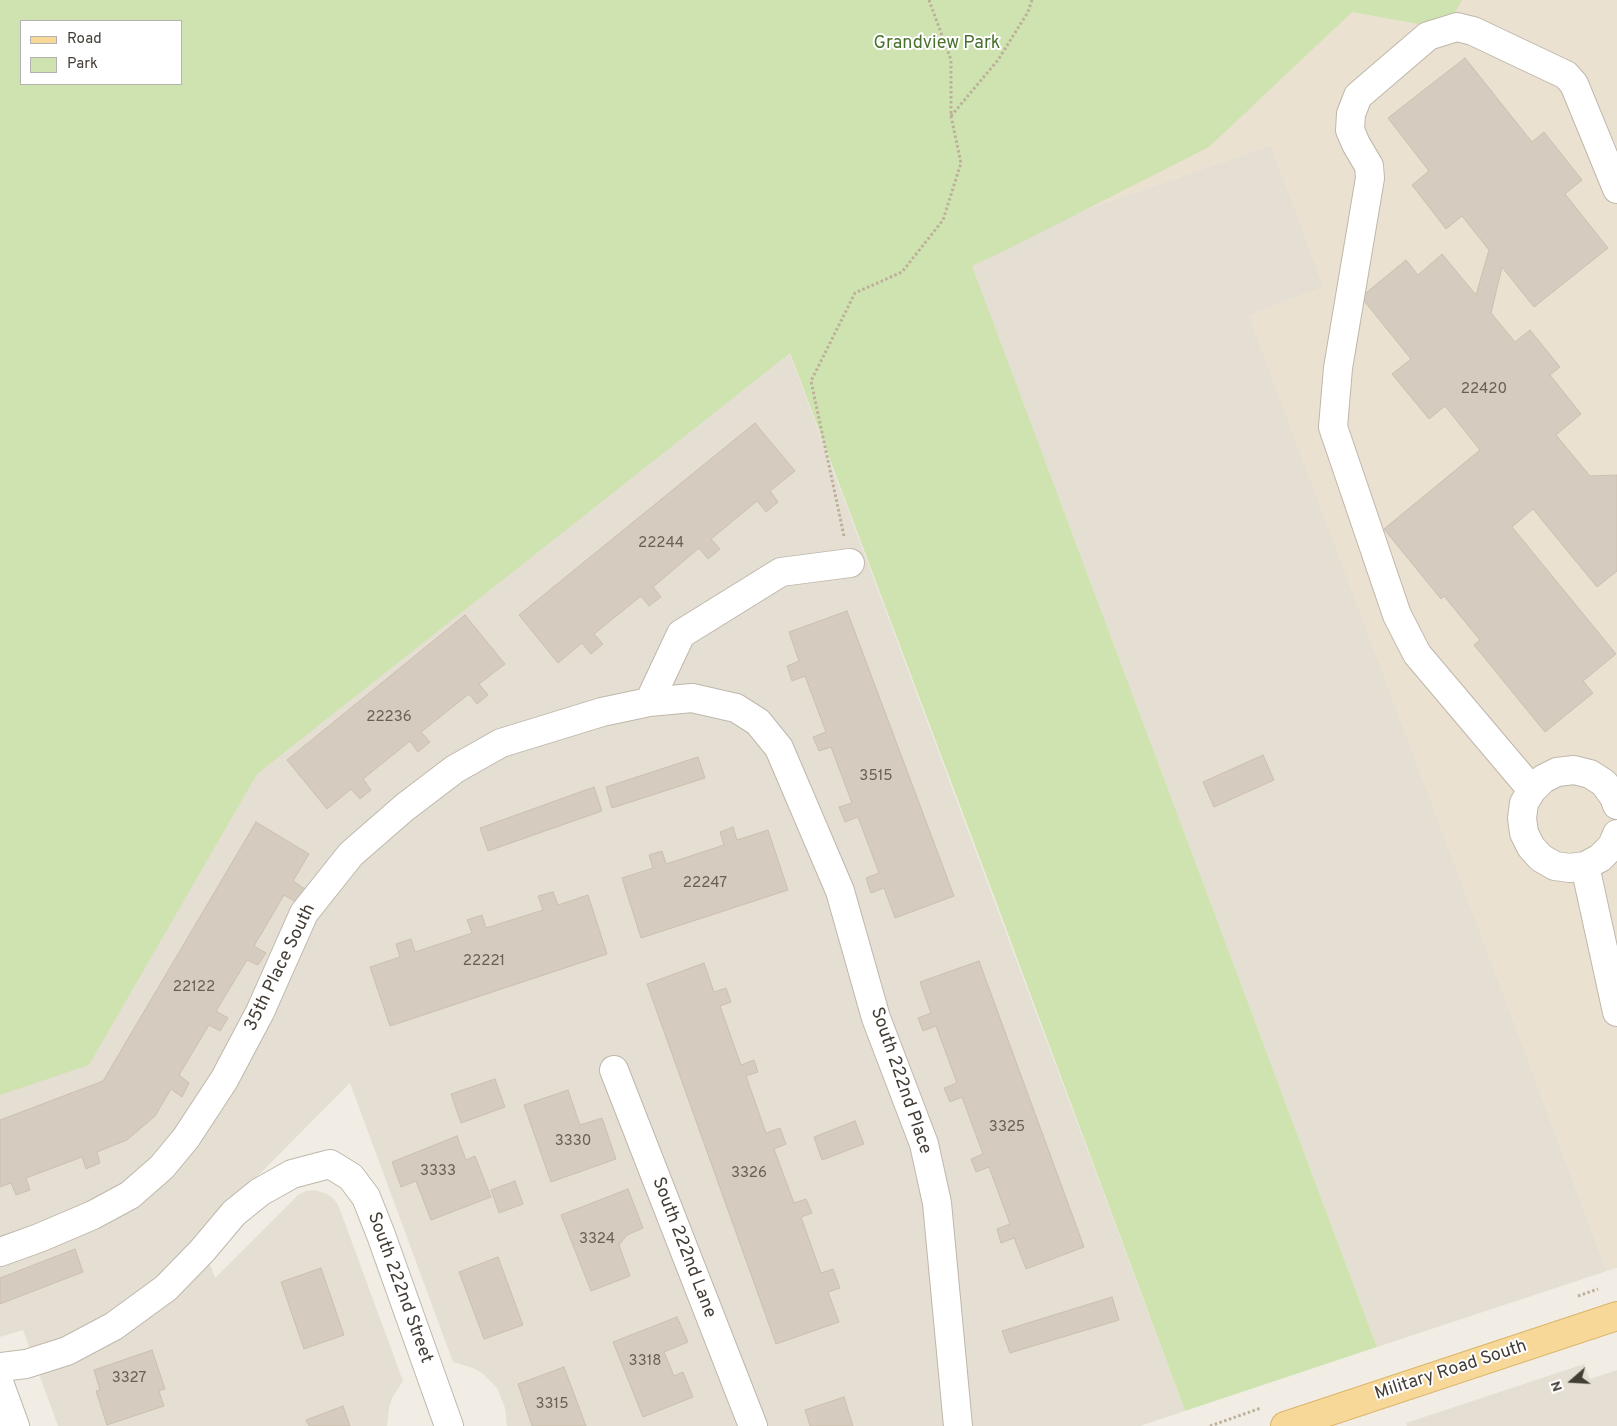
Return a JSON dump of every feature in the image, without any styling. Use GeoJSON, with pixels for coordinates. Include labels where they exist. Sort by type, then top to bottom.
{"type":"FeatureCollection","features":[{"type":"Feature","properties":{"kind":"main road","name":"Military Road South"},"geometry":{"type":"LineString","coordinates":[[1285,1426],[1617,1316]]}},
{"type":"Feature","properties":{"kind":"street"},"geometry":{"type":"LineString","coordinates":[[1532,790],[1417,654],[1398,615],[1333,426],[1338,368],[1370,178],[1369,166],[1350,130],[1351,114],[1358,96],[1428,36],[1457,27],[1473,31],[1566,75],[1574,84],[1617,189]]}},
{"type":"Feature","properties":{"kind":"street"},"geometry":{"type":"LineString","coordinates":[[649,702],[681,634],[781,572],[850,563]]}},
{"type":"Feature","properties":{"kind":"street","name":"35th Place South"},"geometry":{"type":"LineString","coordinates":[[0,1252],[93,1215],[130,1195],[162,1167],[186,1138],[224,1080],[260,1012],[304,913],[351,854],[405,807],[455,769],[501,743],[602,712],[649,702],[692,698],[736,708],[758,722],[779,748],[802,806]]}},
{"type":"Feature","properties":{"kind":"street"},"geometry":{"type":"LineString","coordinates":[[1617,805],[1604,783],[1590,774],[1574,770],[1557,772],[1543,779],[1532,790],[1524,803],[1522,818],[1524,833],[1531,847],[1541,858],[1555,866],[1570,868],[1585,866],[1600,858],[1612,846],[1617,834]]}},
{"type":"Feature","properties":{"kind":"street","name":"South 222nd Place"},"geometry":{"type":"LineString","coordinates":[[802,806],[840,891],[876,1018],[924,1144],[937,1204],[958,1426]]}},
{"type":"Feature","properties":{"kind":"street"},"geometry":{"type":"LineString","coordinates":[[1585,866],[1617,1012]]}},
{"type":"Feature","properties":{"kind":"street","name":"South 222nd Lane"},"geometry":{"type":"LineString","coordinates":[[614,1070],[753,1426]]}},
{"type":"Feature","properties":{"kind":"street","name":"South 222nd Street"},"geometry":{"type":"LineString","coordinates":[[0,1367],[26,1364],[67,1351],[114,1326],[166,1288],[234,1214],[260,1192],[292,1174],[330,1164],[351,1177],[366,1198],[381,1235],[448,1426]]}},
{"type":"Feature","properties":{"kind":"street"},"geometry":{"type":"LineString","coordinates":[[0,1385],[15,1426]]}},
{"type":"Feature","properties":{"kind":"path"},"geometry":{"type":"LineString","coordinates":[[850,563],[811,381],[855,293],[902,272],[943,220],[960,163],[951,116],[951,60],[929,0]]}},
{"type":"Feature","properties":{"kind":"path"},"geometry":{"type":"LineString","coordinates":[[951,116],[998,60],[1028,12],[1032,0]]}},
{"type":"Feature","properties":{"kind":"shaded area"},"geometry":{"type":"Polygon","coordinates":[[[1199,0],[1617,0],[1617,1268],[1607,1271],[1248,315],[1323,287],[1271,145],[966,251],[1199,0]]]}},
{"type":"Feature","properties":{"kind":"shaded area"},"geometry":{"type":"Polygon","coordinates":[[[1271,145],[1324,287],[1249,315],[1607,1271],[1377,1347],[966,251],[1271,145]]]}},
{"type":"Feature","properties":{"kind":"shaded area"},"geometry":{"type":"Polygon","coordinates":[[[776,317],[1185,1411],[1140,1426],[507,1426],[505,1408],[497,1388],[482,1373],[453,1362],[350,1083],[199,1235],[215,1278],[298,1195],[314,1190],[327,1194],[334,1199],[339,1207],[403,1381],[392,1398],[387,1426],[58,1426],[23,1330],[0,1337],[0,587],[776,317]]]}},
{"type":"Feature","properties":{"kind":"shaded area"},"geometry":{"type":"Polygon","coordinates":[[[1584,1364],[1590,1379],[1617,1370],[1617,1426],[1407,1426],[1406,1423],[1584,1364]]]}},
{"type":"Feature","properties":{"kind":"green space","name":"Grandview Park"},"geometry":{"type":"Polygon","coordinates":[[[0,0],[1462,0],[1446,29],[1352,12],[1209,147],[972,266],[1377,1347],[1185,1411],[790,353],[257,774],[89,1065],[0,1095],[0,0]]]}},
{"type":"Feature","properties":{"kind":"building"},"geometry":{"type":"Polygon","coordinates":[[[1465,58],[1532,142],[1544,132],[1582,180],[1565,194],[1608,248],[1534,307],[1502,267],[1491,313],[1515,342],[1530,330],[1560,367],[1550,375],[1581,414],[1556,435],[1590,476],[1617,475],[1617,571],[1597,587],[1533,509],[1512,527],[1616,654],[1583,681],[1593,693],[1545,732],[1474,645],[1480,640],[1444,596],[1441,599],[1384,529],[1480,450],[1445,406],[1429,419],[1392,374],[1411,359],[1361,297],[1406,260],[1418,275],[1442,254],[1476,295],[1489,250],[1462,216],[1446,229],[1412,185],[1429,171],[1388,118],[1465,58]]]}},
{"type":"Feature","properties":{"kind":"building"},"geometry":{"type":"Polygon","coordinates":[[[755,423],[795,471],[770,491],[778,502],[766,512],[757,501],[711,539],[720,549],[708,559],[699,548],[653,587],[661,597],[649,606],[641,596],[594,634],[603,644],[591,654],[582,643],[558,663],[519,615],[755,423]]]}},
{"type":"Feature","properties":{"kind":"building"},"geometry":{"type":"Polygon","coordinates":[[[847,611],[954,896],[895,918],[884,888],[871,893],[866,878],[879,873],[858,817],[845,822],[839,807],[852,803],[831,747],[819,751],[813,737],[826,732],[805,676],[792,681],[787,666],[799,661],[789,632],[847,611]]]}},
{"type":"Feature","properties":{"kind":"building"},"geometry":{"type":"Polygon","coordinates":[[[465,615],[505,664],[479,684],[488,695],[477,704],[469,694],[421,732],[430,742],[418,752],[410,741],[363,779],[371,790],[360,799],[351,789],[327,809],[287,760],[465,615]]]}},
{"type":"Feature","properties":{"kind":"building"},"geometry":{"type":"Polygon","coordinates":[[[1263,755],[1274,780],[1214,807],[1203,782],[1263,755]]]}},
{"type":"Feature","properties":{"kind":"building"},"geometry":{"type":"Polygon","coordinates":[[[698,757],[705,778],[612,808],[606,787],[698,757]]]}},
{"type":"Feature","properties":{"kind":"building"},"geometry":{"type":"Polygon","coordinates":[[[594,787],[602,811],[488,851],[480,828],[594,787]]]}},
{"type":"Feature","properties":{"kind":"building"},"geometry":{"type":"Polygon","coordinates":[[[256,822],[309,854],[293,881],[305,889],[296,902],[284,895],[254,946],[266,953],[258,965],[247,960],[216,1011],[228,1018],[220,1031],[209,1025],[179,1075],[189,1083],[182,1097],[171,1089],[155,1116],[127,1140],[97,1152],[100,1163],[86,1169],[82,1157],[26,1178],[30,1190],[16,1195],[11,1183],[0,1187],[0,1120],[103,1081],[256,822]]]}},
{"type":"Feature","properties":{"kind":"building"},"geometry":{"type":"Polygon","coordinates":[[[733,827],[737,840],[768,830],[788,890],[641,938],[622,878],[653,868],[649,855],[662,851],[666,864],[724,845],[720,832],[733,827]]]}},
{"type":"Feature","properties":{"kind":"building"},"geometry":{"type":"Polygon","coordinates":[[[553,892],[558,905],[588,895],[607,954],[390,1026],[370,967],[400,957],[396,944],[411,939],[415,952],[472,933],[467,920],[482,915],[486,928],[543,910],[538,896],[553,892]]]}},
{"type":"Feature","properties":{"kind":"building"},"geometry":{"type":"Polygon","coordinates":[[[979,961],[1084,1247],[1026,1269],[1014,1238],[1001,1243],[997,1229],[1010,1224],[989,1167],[976,1172],[971,1159],[983,1154],[962,1097],[950,1102],[944,1088],[957,1083],[936,1026],[923,1031],[918,1018],[931,1013],[920,982],[979,961]]]}},
{"type":"Feature","properties":{"kind":"building"},"geometry":{"type":"Polygon","coordinates":[[[704,963],[714,992],[726,988],[731,1002],[720,1006],[741,1065],[754,1060],[758,1072],[746,1076],[766,1133],[780,1128],[786,1144],[774,1149],[794,1203],[806,1199],[812,1213],[801,1217],[821,1273],[833,1269],[840,1288],[828,1292],[839,1322],[776,1344],[647,984],[704,963]]]}},
{"type":"Feature","properties":{"kind":"building"},"geometry":{"type":"Polygon","coordinates":[[[495,1079],[505,1107],[461,1123],[451,1094],[495,1079]]]}},
{"type":"Feature","properties":{"kind":"building"},"geometry":{"type":"Polygon","coordinates":[[[568,1090],[580,1125],[602,1118],[616,1159],[551,1182],[524,1105],[568,1090]]]}},
{"type":"Feature","properties":{"kind":"building"},"geometry":{"type":"Polygon","coordinates":[[[855,1121],[864,1144],[822,1160],[814,1137],[855,1121]]]}},
{"type":"Feature","properties":{"kind":"building"},"geometry":{"type":"Polygon","coordinates":[[[457,1136],[466,1160],[475,1156],[491,1197],[431,1220],[416,1181],[401,1187],[392,1162],[457,1136]]]}},
{"type":"Feature","properties":{"kind":"building"},"geometry":{"type":"Polygon","coordinates":[[[515,1181],[523,1204],[499,1213],[491,1190],[515,1181]]]}},
{"type":"Feature","properties":{"kind":"building"},"geometry":{"type":"Polygon","coordinates":[[[628,1189],[643,1228],[627,1235],[619,1245],[630,1276],[591,1291],[561,1215],[628,1189]]]}},
{"type":"Feature","properties":{"kind":"building"},"geometry":{"type":"Polygon","coordinates":[[[75,1249],[83,1272],[0,1304],[0,1278],[75,1249]]]}},
{"type":"Feature","properties":{"kind":"building"},"geometry":{"type":"Polygon","coordinates":[[[498,1257],[523,1325],[484,1339],[459,1272],[498,1257]]]}},
{"type":"Feature","properties":{"kind":"building"},"geometry":{"type":"Polygon","coordinates":[[[321,1268],[344,1335],[304,1349],[281,1282],[321,1268]]]}},
{"type":"Feature","properties":{"kind":"building"},"geometry":{"type":"Polygon","coordinates":[[[1112,1297],[1119,1320],[1010,1353],[1002,1331],[1112,1297]]]}},
{"type":"Feature","properties":{"kind":"building"},"geometry":{"type":"Polygon","coordinates":[[[677,1317],[688,1342],[664,1352],[674,1376],[683,1372],[693,1397],[643,1417],[613,1342],[677,1317]]]}},
{"type":"Feature","properties":{"kind":"building"},"geometry":{"type":"Polygon","coordinates":[[[152,1350],[165,1389],[159,1391],[164,1406],[107,1425],[96,1391],[100,1390],[94,1370],[152,1350]]]}},
{"type":"Feature","properties":{"kind":"building"},"geometry":{"type":"Polygon","coordinates":[[[564,1367],[586,1426],[532,1426],[518,1384],[564,1367]]]}},
{"type":"Feature","properties":{"kind":"building"},"geometry":{"type":"Polygon","coordinates":[[[844,1397],[853,1426],[810,1426],[805,1410],[844,1397]]]}},
{"type":"Feature","properties":{"kind":"building"},"geometry":{"type":"Polygon","coordinates":[[[343,1406],[350,1426],[309,1426],[306,1420],[343,1406]]]}}]}
